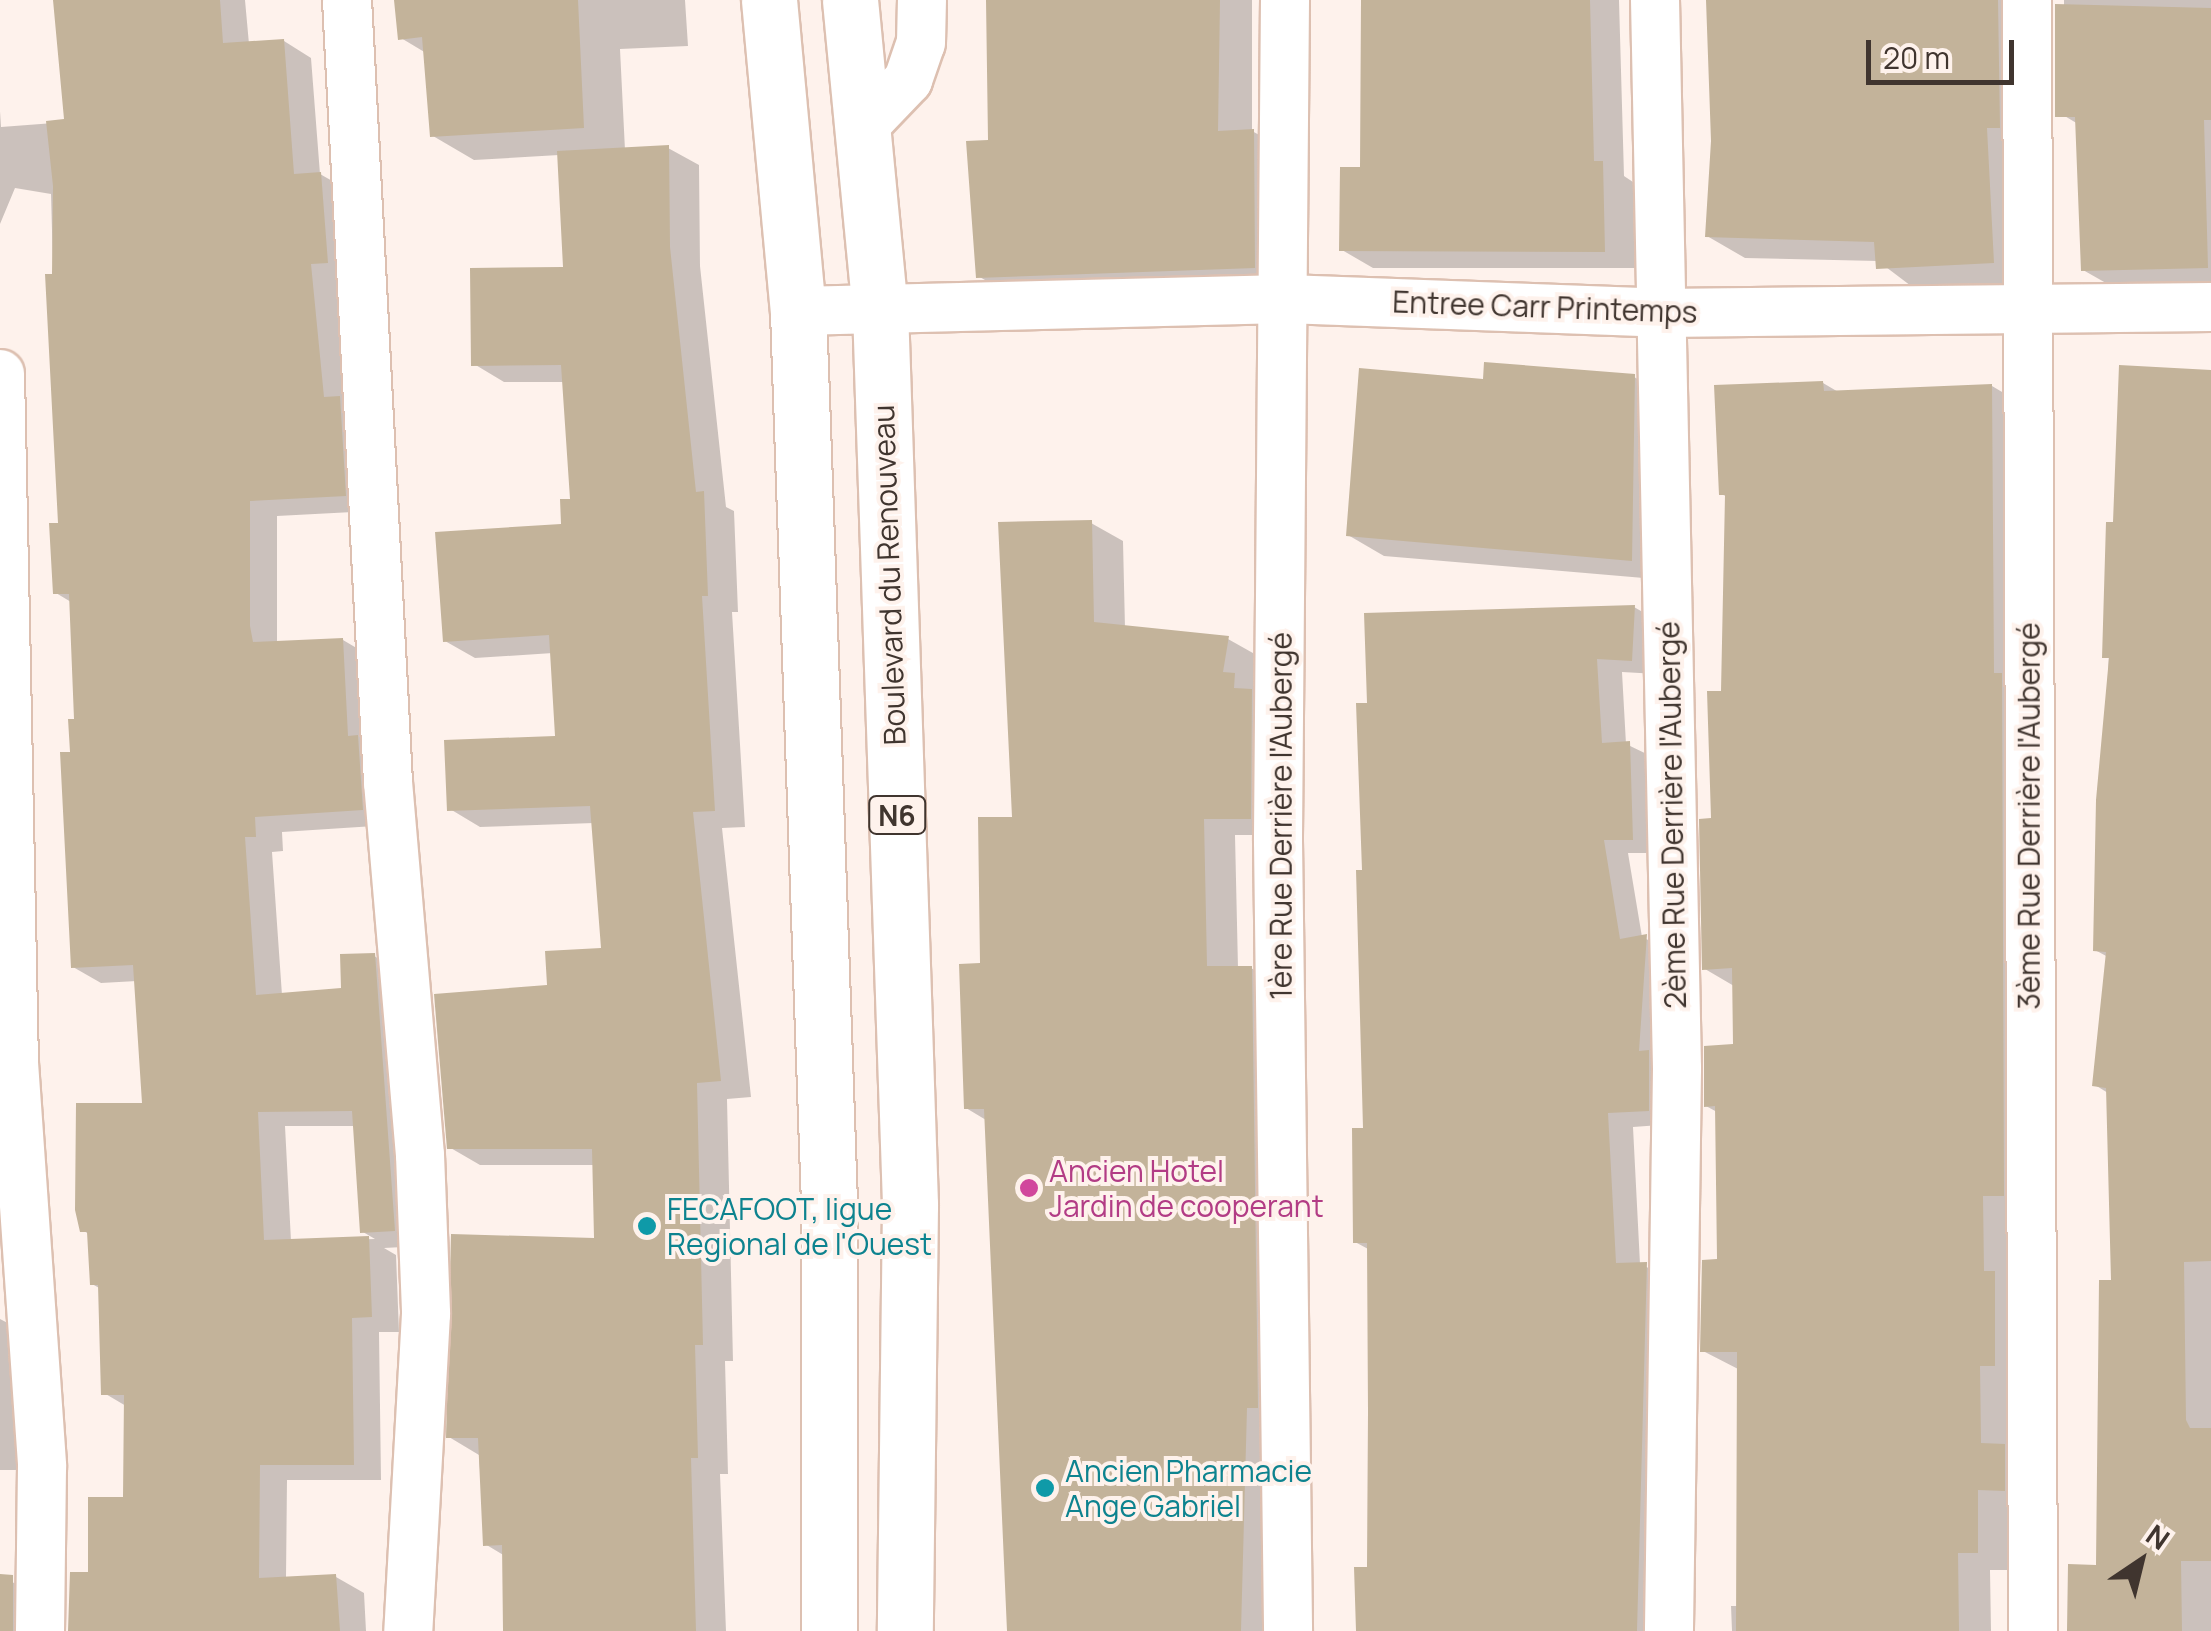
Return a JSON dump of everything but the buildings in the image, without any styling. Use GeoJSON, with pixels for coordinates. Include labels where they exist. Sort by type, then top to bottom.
{"type":"FeatureCollection","features":[{"type":"Feature","properties":{"kind":"highway"},"geometry":{"type":"LineString","coordinates":[[769,0],[798,311],[827,1286],[828,1631]]}},
{"type":"Feature","properties":{"kind":"highway","name":"Boulevard du Renouveau"},"geometry":{"type":"LineString","coordinates":[[850,0],[866,124],[880,309],[909,1292],[905,1631]]}},
{"type":"Feature","properties":{"kind":"highway"},"geometry":{"type":"LineString","coordinates":[[827,1286],[909,1292]]}},
{"type":"Feature","properties":{"kind":"street"},"geometry":{"type":"LineString","coordinates":[[346,0],[388,782],[426,1294],[408,1631]]}},
{"type":"Feature","properties":{"kind":"street"},"geometry":{"type":"LineString","coordinates":[[866,124],[908,80],[922,43],[922,0]]}},
{"type":"Feature","properties":{"kind":"street","name":"1ère Rue Derrière l'Aubergé"},"geometry":{"type":"LineString","coordinates":[[1285,0],[1286,300],[1278,841],[1288,1631]]}},
{"type":"Feature","properties":{"kind":"street","name":"2ème Rue Derrière l'Aubergé"},"geometry":{"type":"LineString","coordinates":[[1654,0],[1677,1068],[1669,1631]]}},
{"type":"Feature","properties":{"kind":"street","name":"3ème Rue Derrière l'Aubergé"},"geometry":{"type":"LineString","coordinates":[[2027,0],[2033,1631]]}},
{"type":"Feature","properties":{"kind":"street","name":"Entree Carr Printemps"},"geometry":{"type":"LineString","coordinates":[[798,311],[1286,300],[1662,313],[2026,304],[2211,306]]}},
{"type":"Feature","properties":{"kind":"street"},"geometry":{"type":"LineString","coordinates":[[0,374],[14,1063],[42,1467],[40,1631]]}},
{"type":"Feature","properties":{"kind":"place","name":"Ancien Hotel Jardin de cooperant"},"geometry":{"type":"Point","coordinates":[1029,1188]}},
{"type":"Feature","properties":{"kind":"place","name":"FECAFOOT, ligue Regional de l'Ouest"},"geometry":{"type":"Point","coordinates":[647,1226]}},
{"type":"Feature","properties":{"kind":"place","name":"Ancien Pharmacie Ange Gabriel"},"geometry":{"type":"Point","coordinates":[1045,1488]}}]}
